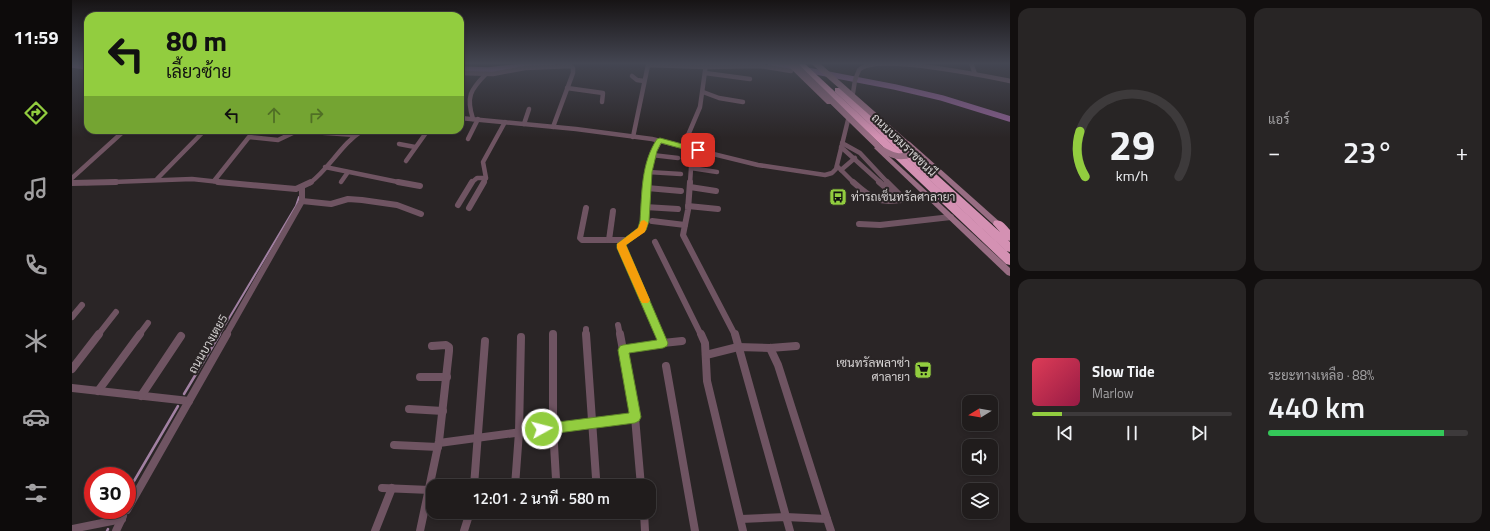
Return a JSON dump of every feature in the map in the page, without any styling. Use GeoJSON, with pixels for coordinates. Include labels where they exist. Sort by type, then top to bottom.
{"type":"FeatureCollection","features":[{"type":"Feature","properties":{"kind":"highway","name":"ถนนบรมราชชนนี"},"geometry":{"type":"LineString","coordinates":[[826,88],[1010,261]]}},
{"type":"Feature","properties":{"kind":"highway","name":"ถนนบรมราชชนนี"},"geometry":{"type":"LineString","coordinates":[[840,88],[870,118],[1010,248]]}},
{"type":"Feature","properties":{"kind":"highway"},"geometry":{"type":"LineString","coordinates":[[998,224],[1010,236]]}},
{"type":"Feature","properties":{"kind":"highway"},"geometry":{"type":"LineString","coordinates":[[984,237],[1010,267]]}},
{"type":"Feature","properties":{"kind":"main road"},"geometry":{"type":"LineString","coordinates":[[814,88],[1010,273]]}},
{"type":"Feature","properties":{"kind":"main road"},"geometry":{"type":"LineString","coordinates":[[823,88],[881,149],[896,156],[903,157],[911,154],[912,150],[908,145],[870,113],[834,88]]}},
{"type":"Feature","properties":{"kind":"main road"},"geometry":{"type":"LineString","coordinates":[[846,88],[998,224]]}},
{"type":"Feature","properties":{"kind":"street"},"geometry":{"type":"LineString","coordinates":[[468,140],[475,119],[469,105],[472,88]]}},
{"type":"Feature","properties":{"kind":"street"},"geometry":{"type":"LineString","coordinates":[[553,127],[567,88],[604,93],[602,102]]}},
{"type":"Feature","properties":{"kind":"street"},"geometry":{"type":"LineString","coordinates":[[633,137],[643,88]]}},
{"type":"Feature","properties":{"kind":"street"},"geometry":{"type":"LineString","coordinates":[[684,147],[700,107],[703,88]]}},
{"type":"Feature","properties":{"kind":"street"},"geometry":{"type":"LineString","coordinates":[[853,94],[854,88]]}},
{"type":"Feature","properties":{"kind":"street"},"geometry":{"type":"LineString","coordinates":[[703,92],[718,98],[743,102]]}},
{"type":"Feature","properties":{"kind":"street"},"geometry":{"type":"LineString","coordinates":[[524,124],[529,109]]}},
{"type":"Feature","properties":{"kind":"street"},"geometry":{"type":"LineString","coordinates":[[464,118],[553,127],[660,141],[758,165],[817,174],[832,173],[855,158]]}},
{"type":"Feature","properties":{"kind":"street"},"geometry":{"type":"LineString","coordinates":[[839,168],[842,145],[848,120]]}},
{"type":"Feature","properties":{"kind":"street"},"geometry":{"type":"LineString","coordinates":[[469,208],[486,178],[483,162],[505,122]]}},
{"type":"Feature","properties":{"kind":"street"},"geometry":{"type":"LineString","coordinates":[[72,178],[121,134]]}},
{"type":"Feature","properties":{"kind":"street"},"geometry":{"type":"LineString","coordinates":[[157,179],[201,134]]}},
{"type":"Feature","properties":{"kind":"street"},"geometry":{"type":"LineString","coordinates":[[214,181],[246,139],[278,140],[291,134]]}},
{"type":"Feature","properties":{"kind":"street"},"geometry":{"type":"LineString","coordinates":[[340,134],[355,135]]}},
{"type":"Feature","properties":{"kind":"street"},"geometry":{"type":"LineString","coordinates":[[406,161],[425,134]]}},
{"type":"Feature","properties":{"kind":"street"},"geometry":{"type":"LineString","coordinates":[[72,183],[192,179],[290,189],[302,188],[308,184],[355,135]]}},
{"type":"Feature","properties":{"kind":"street"},"geometry":{"type":"LineString","coordinates":[[660,141],[652,155],[648,172],[642,230],[621,244],[663,343]]}},
{"type":"Feature","properties":{"kind":"street"},"geometry":{"type":"LineString","coordinates":[[399,144],[415,147]]}},
{"type":"Feature","properties":{"kind":"street"},"geometry":{"type":"LineString","coordinates":[[842,145],[900,200]]}},
{"type":"Feature","properties":{"kind":"street"},"geometry":{"type":"LineString","coordinates":[[839,168],[872,197],[879,201],[888,202],[904,198],[860,154],[842,145]]}},
{"type":"Feature","properties":{"kind":"street"},"geometry":{"type":"LineString","coordinates":[[698,150],[690,168],[690,187],[683,231],[684,238],[736,337],[738,347],[743,358],[746,378],[790,531]]}},
{"type":"Feature","properties":{"kind":"street"},"geometry":{"type":"LineString","coordinates":[[652,155],[678,158]]}},
{"type":"Feature","properties":{"kind":"street"},"geometry":{"type":"LineString","coordinates":[[325,167],[420,186]]}},
{"type":"Feature","properties":{"kind":"street"},"geometry":{"type":"LineString","coordinates":[[690,168],[717,172]]}},
{"type":"Feature","properties":{"kind":"street"},"geometry":{"type":"LineString","coordinates":[[341,182],[348,172]]}},
{"type":"Feature","properties":{"kind":"street"},"geometry":{"type":"LineString","coordinates":[[648,172],[681,174]]}},
{"type":"Feature","properties":{"kind":"street"},"geometry":{"type":"LineString","coordinates":[[874,176],[881,175]]}},
{"type":"Feature","properties":{"kind":"street"},"geometry":{"type":"LineString","coordinates":[[458,205],[473,180],[477,178],[486,178]]}},
{"type":"Feature","properties":{"kind":"street"},"geometry":{"type":"LineString","coordinates":[[690,187],[716,191]]}},
{"type":"Feature","properties":{"kind":"street","name":"ถนนบางเตย5"},"geometry":{"type":"LineString","coordinates":[[136,494],[302,201],[302,188]]}},
{"type":"Feature","properties":{"kind":"street"},"geometry":{"type":"LineString","coordinates":[[647,188],[681,191]]}},
{"type":"Feature","properties":{"kind":"street"},"geometry":{"type":"LineString","coordinates":[[302,201],[331,204],[348,199],[364,200],[410,209],[421,214]]}},
{"type":"Feature","properties":{"kind":"street"},"geometry":{"type":"LineString","coordinates":[[688,206],[718,209]]}},
{"type":"Feature","properties":{"kind":"street"},"geometry":{"type":"LineString","coordinates":[[645,207],[678,209]]}},
{"type":"Feature","properties":{"kind":"street"},"geometry":{"type":"LineString","coordinates":[[586,208],[580,238],[582,240],[625,240]]}},
{"type":"Feature","properties":{"kind":"street"},"geometry":{"type":"LineString","coordinates":[[609,240],[613,211]]}},
{"type":"Feature","properties":{"kind":"street"},"geometry":{"type":"LineString","coordinates":[[859,224],[880,226],[951,217]]}},
{"type":"Feature","properties":{"kind":"street"},"geometry":{"type":"LineString","coordinates":[[652,221],[685,225]]}},
{"type":"Feature","properties":{"kind":"street"},"geometry":{"type":"LineString","coordinates":[[655,242],[705,343],[707,381],[743,531]]}},
{"type":"Feature","properties":{"kind":"street"},"geometry":{"type":"LineString","coordinates":[[72,317],[82,305]]}},
{"type":"Feature","properties":{"kind":"street"},"geometry":{"type":"LineString","coordinates":[[72,369],[116,312]]}},
{"type":"Feature","properties":{"kind":"street"},"geometry":{"type":"LineString","coordinates":[[98,391],[148,323]]}},
{"type":"Feature","properties":{"kind":"street"},"geometry":{"type":"LineString","coordinates":[[618,325],[635,417],[640,479]]}},
{"type":"Feature","properties":{"kind":"street"},"geometry":{"type":"LineString","coordinates":[[586,329],[596,478]]}},
{"type":"Feature","properties":{"kind":"street"},"geometry":{"type":"LineString","coordinates":[[553,334],[553,428],[556,479]]}},
{"type":"Feature","properties":{"kind":"street"},"geometry":{"type":"LineString","coordinates":[[142,396],[181,336]]}},
{"type":"Feature","properties":{"kind":"street"},"geometry":{"type":"LineString","coordinates":[[516,479],[519,432],[521,337]]}},
{"type":"Feature","properties":{"kind":"street"},"geometry":{"type":"LineString","coordinates":[[475,479],[485,341]]}},
{"type":"Feature","properties":{"kind":"street"},"geometry":{"type":"LineString","coordinates":[[623,350],[682,341]]}},
{"type":"Feature","properties":{"kind":"street"},"geometry":{"type":"LineString","coordinates":[[432,346],[446,345],[449,347],[439,445],[432,479]]}},
{"type":"Feature","properties":{"kind":"street"},"geometry":{"type":"LineString","coordinates":[[706,355],[738,347],[770,348],[796,346]]}},
{"type":"Feature","properties":{"kind":"street"},"geometry":{"type":"LineString","coordinates":[[770,348],[778,365],[831,531]]}},
{"type":"Feature","properties":{"kind":"street"},"geometry":{"type":"LineString","coordinates":[[666,366],[695,531]]}},
{"type":"Feature","properties":{"kind":"street"},"geometry":{"type":"LineString","coordinates":[[420,377],[447,376]]}},
{"type":"Feature","properties":{"kind":"street"},"geometry":{"type":"LineString","coordinates":[[72,388],[189,401]]}},
{"type":"Feature","properties":{"kind":"street"},"geometry":{"type":"LineString","coordinates":[[408,409],[443,411]]}},
{"type":"Feature","properties":{"kind":"street"},"geometry":{"type":"LineString","coordinates":[[394,445],[439,445],[478,437],[635,417]]}},
{"type":"Feature","properties":{"kind":"street"},"geometry":{"type":"LineString","coordinates":[[382,488],[426,490]]}},
{"type":"Feature","properties":{"kind":"street"},"geometry":{"type":"LineString","coordinates":[[375,531],[392,488]]}},
{"type":"Feature","properties":{"kind":"street"},"geometry":{"type":"LineString","coordinates":[[420,531],[426,506]]}},
{"type":"Feature","properties":{"kind":"street"},"geometry":{"type":"LineString","coordinates":[[741,519],[786,517],[827,519]]}},
{"type":"Feature","properties":{"kind":"street"},"geometry":{"type":"LineString","coordinates":[[72,529],[122,519]]}},
{"type":"Feature","properties":{"kind":"street","name":"ถนนบางเตย5"},"geometry":{"type":"LineString","coordinates":[[116,531],[122,519]]}},
{"type":"Feature","properties":{"kind":"street"},"geometry":{"type":"LineString","coordinates":[[464,531],[468,519]]}},
{"type":"Feature","properties":{"kind":"street"},"geometry":{"type":"LineString","coordinates":[[644,519],[645,531]]}},
{"type":"Feature","properties":{"kind":"waterway"},"geometry":{"type":"LineString","coordinates":[[898,88],[942,98],[1010,119]]}},
{"type":"Feature","properties":{"kind":"waterway"},"geometry":{"type":"LineString","coordinates":[[219,335],[296,206],[299,197]]}},
{"type":"Feature","properties":{"kind":"waterway"},"geometry":{"type":"LineString","coordinates":[[184,394],[220,334]]}},
{"type":"Feature","properties":{"kind":"waterway"},"geometry":{"type":"LineString","coordinates":[[136,478],[178,406]]}},
{"type":"Feature","properties":{"kind":"slow traffic"},"geometry":{"type":"LineString","coordinates":[[644,223],[642,230],[621,244],[645,300]]}},
{"type":"Feature","properties":{"kind":"place","name":"ท่ารถเซ็นทรัลศาลายา"},"geometry":{"type":"Point","coordinates":[838,197]}},
{"type":"Feature","properties":{"kind":"place","name":"เซนทรัลพลาซ่า ศาลายา"},"geometry":{"type":"Point","coordinates":[923,370]}},
{"type":"Feature","properties":{"kind":"route"},"geometry":{"type":"LineString","coordinates":[[542,429],[635,417],[623,350],[663,343],[621,244],[642,230],[648,172],[654,151],[660,141],[698,150]]}}]}
